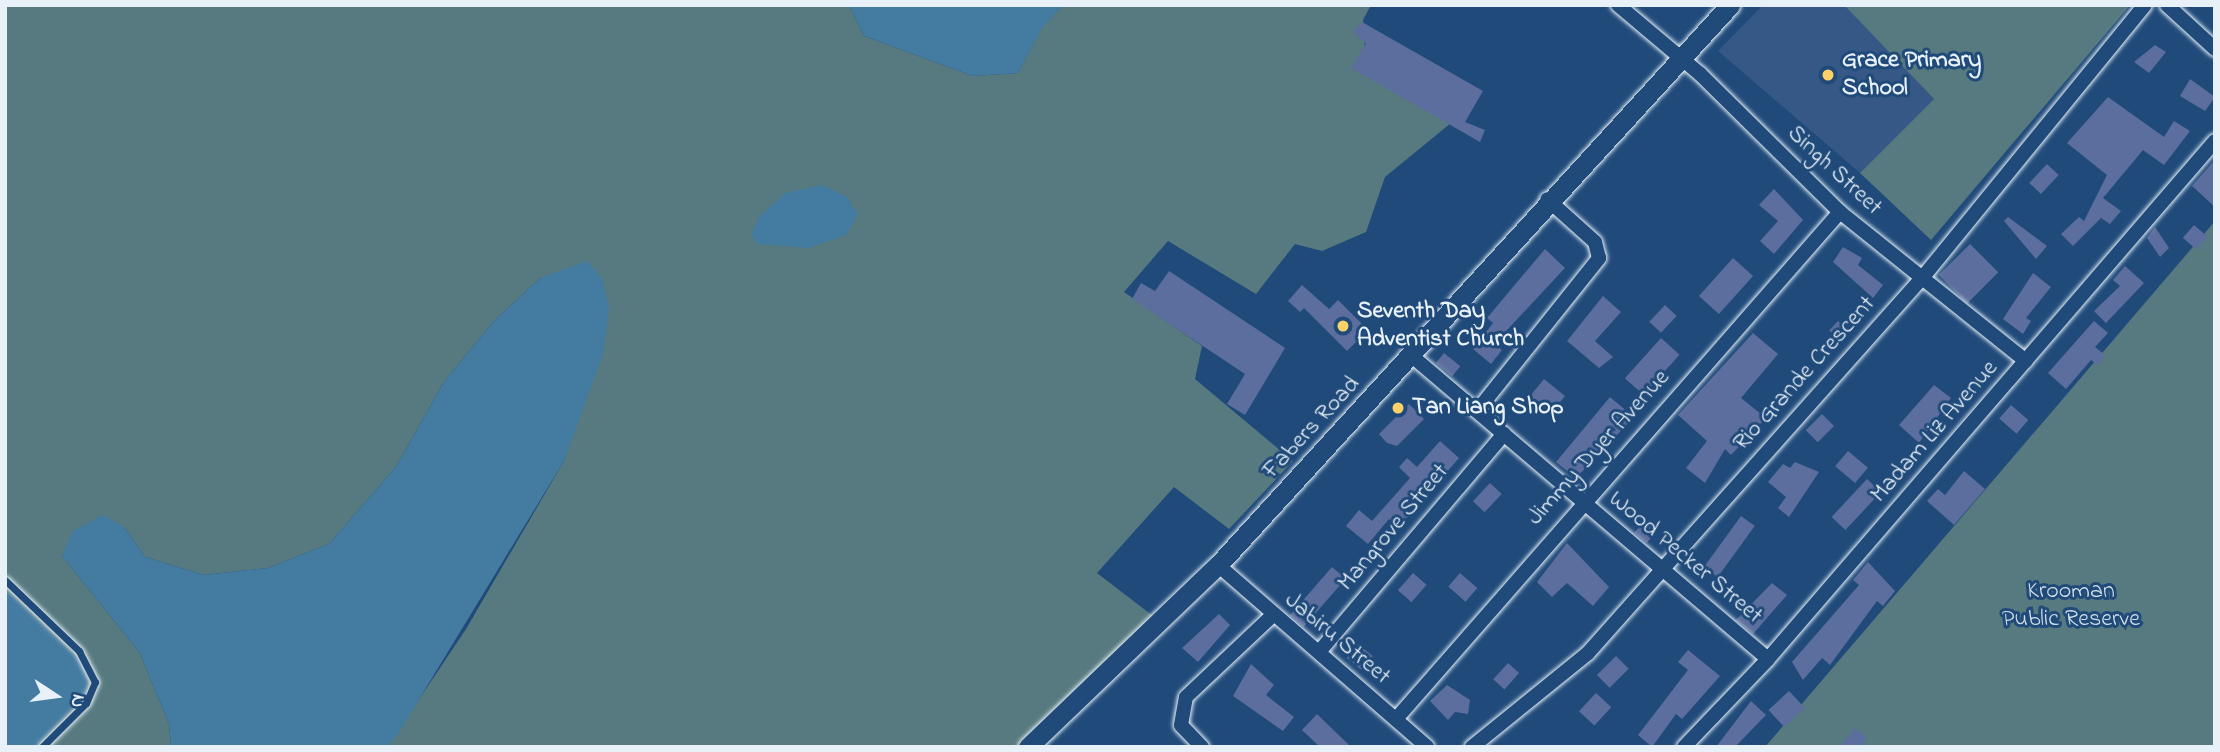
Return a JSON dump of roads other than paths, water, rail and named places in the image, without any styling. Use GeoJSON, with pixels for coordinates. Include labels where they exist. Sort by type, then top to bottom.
{"type":"FeatureCollection","features":[{"type":"Feature","properties":{"kind":"main road","name":"Fabers Road"},"geometry":{"type":"LineString","coordinates":[[1028,747],[1218,565],[1412,356],[1547,199],[1683,61],[1730,5]]}},
{"type":"Feature","properties":{"kind":"street","name":"Singh Street"},"geometry":{"type":"LineString","coordinates":[[1618,5],[1683,61],[1840,212],[2026,361]]}},
{"type":"Feature","properties":{"kind":"street","name":"Rio Grande Crescent"},"geometry":{"type":"LineString","coordinates":[[1472,747],[1578,663],[1923,277],[2145,5]]}},
{"type":"Feature","properties":{"kind":"street"},"geometry":{"type":"LineString","coordinates":[[2167,5],[2215,49]]}},
{"type":"Feature","properties":{"kind":"street","name":"Madam Liz Avenue"},"geometry":{"type":"LineString","coordinates":[[1684,747],[1768,659],[2215,141]]}},
{"type":"Feature","properties":{"kind":"street"},"geometry":{"type":"LineString","coordinates":[[1477,411],[1599,258],[1595,242],[1547,199]]}},
{"type":"Feature","properties":{"kind":"street","name":"Jimmy Dyer Avenue"},"geometry":{"type":"LineString","coordinates":[[1396,719],[1581,500],[1840,212]]}},
{"type":"Feature","properties":{"kind":"street","name":"Wood Pecker Street"},"geometry":{"type":"LineString","coordinates":[[1412,356],[1768,659]]}},
{"type":"Feature","properties":{"kind":"street","name":"Mangrove Street"},"geometry":{"type":"LineString","coordinates":[[1319,652],[1504,434]]}},
{"type":"Feature","properties":{"kind":"street","name":"Jabiru Street"},"geometry":{"type":"LineString","coordinates":[[1218,565],[1427,747]]}},
{"type":"Feature","properties":{"kind":"street"},"geometry":{"type":"LineString","coordinates":[[1202,747],[1181,725],[1186,697],[1273,615]]}},
{"type":"Feature","properties":{"kind":"lane"},"geometry":{"type":"LineString","coordinates":[[5,580],[79,651],[94,682],[86,703],[42,747]]}},
{"type":"Feature","properties":{"kind":"place","name":"Grace Primary School"},"geometry":{"type":"Point","coordinates":[1828,75]}},
{"type":"Feature","properties":{"kind":"place","name":"Seventh Day Adventist Church"},"geometry":{"type":"Point","coordinates":[1343,326]}},
{"type":"Feature","properties":{"kind":"place","name":"Tan Liang Shop"},"geometry":{"type":"Point","coordinates":[1398,408]}},
{"type":"Feature","properties":{"kind":"park label","name":"Krooman Public Reserve"},"geometry":{"type":"Point","coordinates":[2071,606]}}]}
